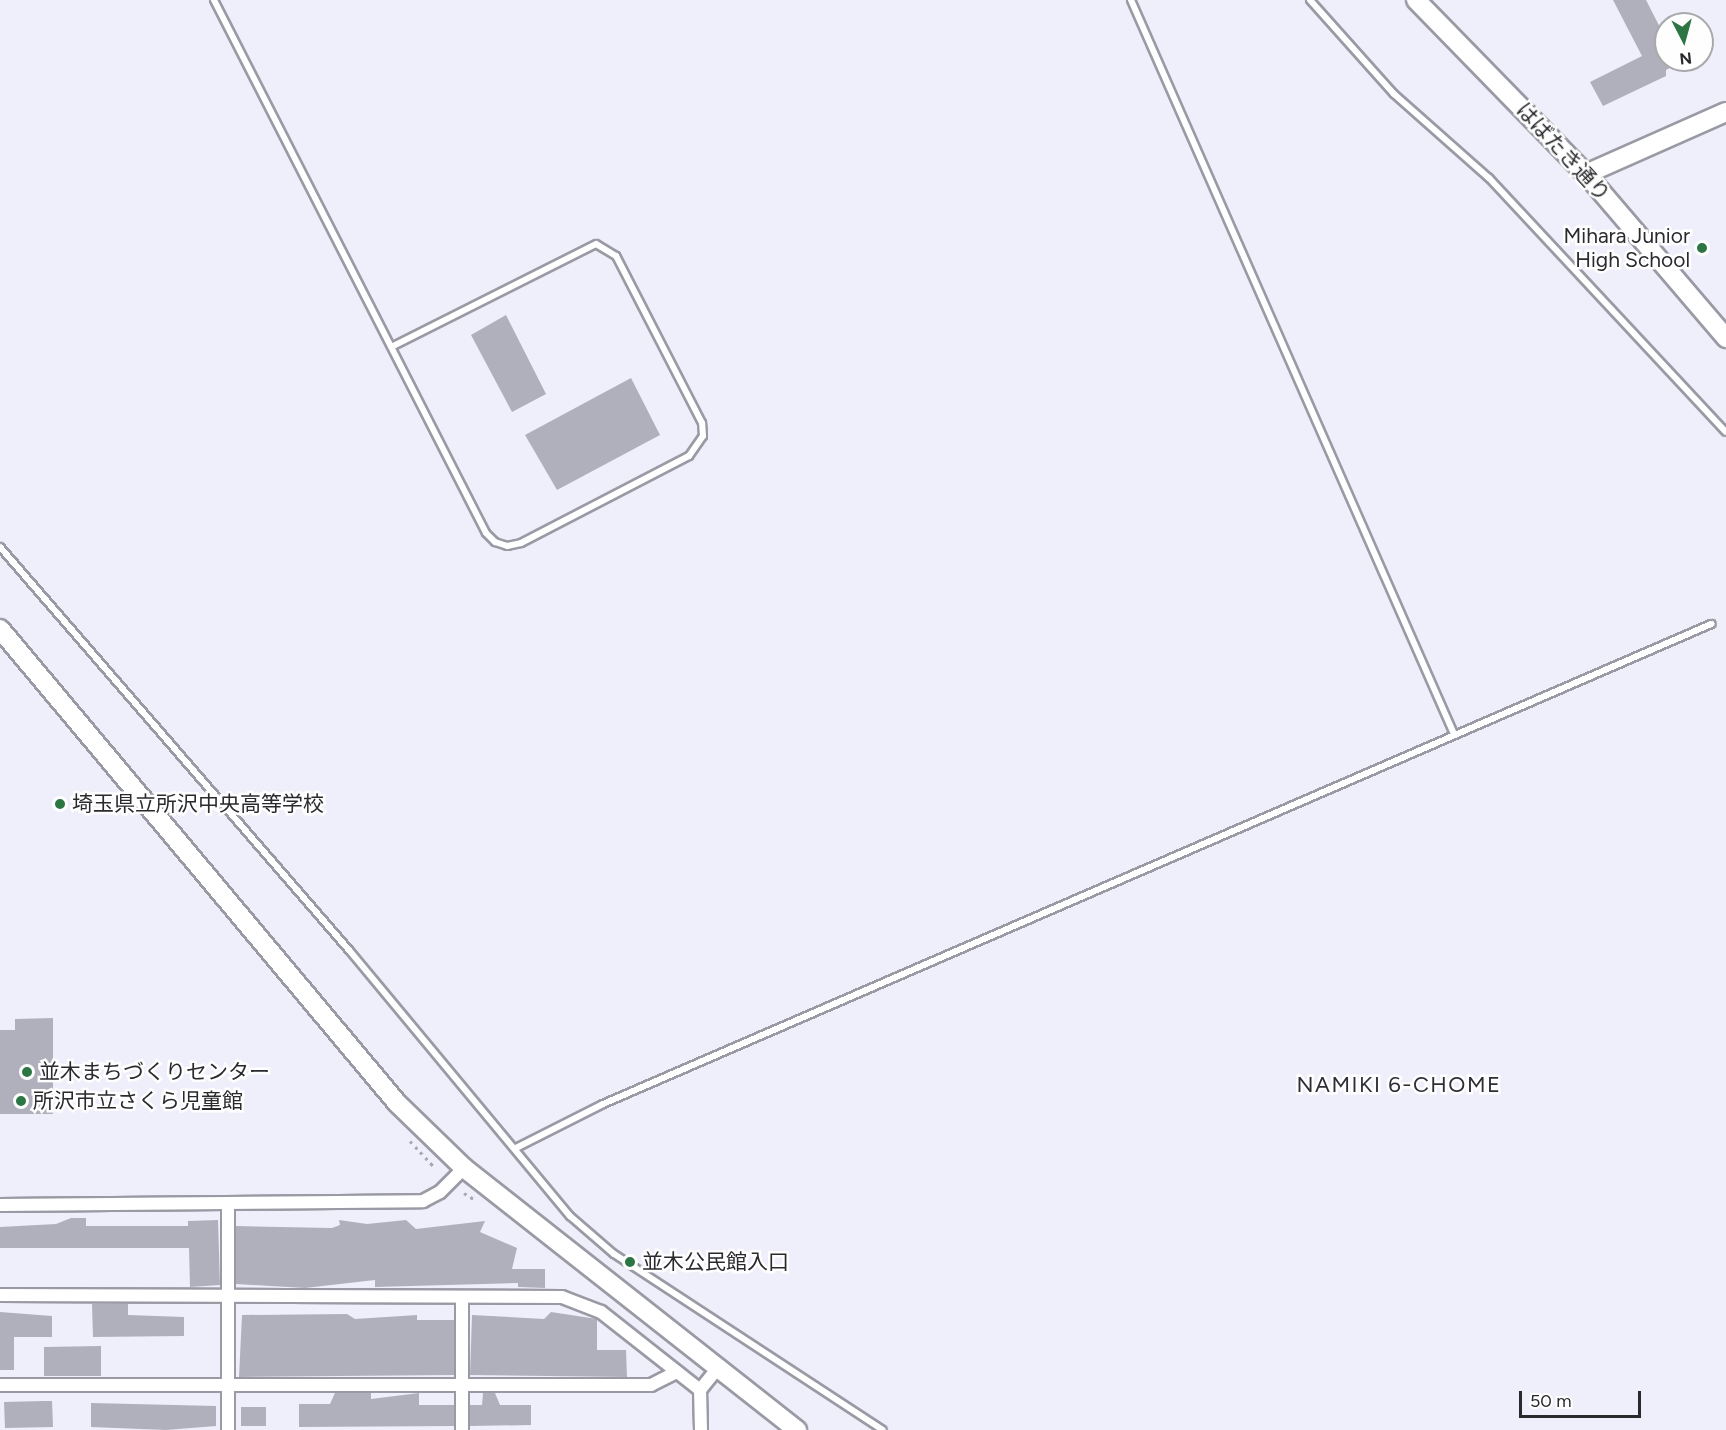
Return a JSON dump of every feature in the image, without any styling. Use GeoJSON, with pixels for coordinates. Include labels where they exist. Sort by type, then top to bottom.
{"type":"FeatureCollection","features":[{"type":"Feature","properties":{"kind":"street","name":"はばたき通り"},"geometry":{"type":"LineString","coordinates":[[1416,0],[1586,174],[1726,338]]}},
{"type":"Feature","properties":{"kind":"street"},"geometry":{"type":"LineString","coordinates":[[1586,174],[1726,112]]}},
{"type":"Feature","properties":{"kind":"street"},"geometry":{"type":"LineString","coordinates":[[0,628],[355,1055],[464,1168],[797,1430]]}},
{"type":"Feature","properties":{"kind":"street"},"geometry":{"type":"LineString","coordinates":[[0,1205],[423,1201],[440,1192],[464,1168]]}},
{"type":"Feature","properties":{"kind":"street"},"geometry":{"type":"LineString","coordinates":[[228,1203],[228,1430]]}},
{"type":"Feature","properties":{"kind":"street"},"geometry":{"type":"LineString","coordinates":[[0,1295],[462,1297],[577,1300],[602,1312],[700,1390]]}},
{"type":"Feature","properties":{"kind":"street"},"geometry":{"type":"LineString","coordinates":[[462,1297],[462,1430]]}},
{"type":"Feature","properties":{"kind":"street"},"geometry":{"type":"LineString","coordinates":[[701,1430],[700,1390],[718,1368]]}},
{"type":"Feature","properties":{"kind":"street"},"geometry":{"type":"LineString","coordinates":[[0,1385],[651,1385],[677,1372]]}},
{"type":"Feature","properties":{"kind":"lane"},"geometry":{"type":"LineString","coordinates":[[214,0],[393,346],[486,532],[507,546],[689,456],[703,436],[702,423],[616,256],[596,244],[393,346]]}},
{"type":"Feature","properties":{"kind":"lane"},"geometry":{"type":"LineString","coordinates":[[1131,0],[1454,734]]}},
{"type":"Feature","properties":{"kind":"lane"},"geometry":{"type":"LineString","coordinates":[[1311,0],[1394,94],[1489,178],[1726,432]]}},
{"type":"Feature","properties":{"kind":"lane"},"geometry":{"type":"LineString","coordinates":[[0,547],[516,1148],[545,1190],[614,1254],[883,1430]]}},
{"type":"Feature","properties":{"kind":"lane"},"geometry":{"type":"LineString","coordinates":[[516,1148],[603,1104],[1711,624]]}},
{"type":"Feature","properties":{"kind":"building"},"geometry":{"type":"Polygon","coordinates":[[[1613,0],[1646,0],[1654,16],[1654,72],[1666,72],[1666,76],[1603,106],[1590,82],[1642,56],[1613,0]]]}},
{"type":"Feature","properties":{"kind":"building"},"geometry":{"type":"Polygon","coordinates":[[[506,315],[546,394],[512,412],[471,335],[506,315]]]}},
{"type":"Feature","properties":{"kind":"building"},"geometry":{"type":"Polygon","coordinates":[[[631,378],[660,435],[557,490],[525,435],[631,378]]]}},
{"type":"Feature","properties":{"kind":"building","name":"並木まちづくりセンター"},"geometry":{"type":"Polygon","coordinates":[[[53,1018],[53,1114],[0,1114],[0,1030],[15,1030],[15,1019],[53,1018]]]}},
{"type":"Feature","properties":{"kind":"building"},"geometry":{"type":"Polygon","coordinates":[[[71,1218],[86,1218],[86,1226],[188,1226],[188,1221],[218,1220],[220,1285],[190,1287],[189,1248],[0,1248],[0,1227],[56,1224],[71,1218]]]}},
{"type":"Feature","properties":{"kind":"building"},"geometry":{"type":"Polygon","coordinates":[[[339,1220],[367,1224],[406,1220],[416,1229],[485,1221],[480,1232],[517,1248],[512,1269],[545,1269],[545,1288],[518,1287],[518,1283],[375,1287],[375,1280],[305,1288],[236,1284],[236,1226],[332,1228],[340,1225],[339,1220]]]}},
{"type":"Feature","properties":{"kind":"building"},"geometry":{"type":"Polygon","coordinates":[[[92,1304],[128,1304],[128,1315],[184,1317],[184,1336],[93,1337],[92,1304]]]}},
{"type":"Feature","properties":{"kind":"building"},"geometry":{"type":"Polygon","coordinates":[[[0,1312],[52,1316],[52,1337],[14,1337],[14,1370],[0,1370],[0,1312]]]}},
{"type":"Feature","properties":{"kind":"building"},"geometry":{"type":"Polygon","coordinates":[[[551,1312],[597,1319],[597,1350],[626,1350],[627,1377],[470,1375],[472,1315],[544,1319],[551,1312]]]}},
{"type":"Feature","properties":{"kind":"building"},"geometry":{"type":"Polygon","coordinates":[[[347,1314],[355,1319],[417,1315],[417,1320],[454,1320],[454,1375],[239,1377],[242,1315],[347,1314]]]}},
{"type":"Feature","properties":{"kind":"building"},"geometry":{"type":"Polygon","coordinates":[[[101,1346],[101,1376],[44,1376],[44,1347],[101,1346]]]}},
{"type":"Feature","properties":{"kind":"building"},"geometry":{"type":"Polygon","coordinates":[[[335,1393],[371,1393],[371,1399],[419,1393],[419,1405],[454,1405],[454,1426],[299,1427],[299,1404],[330,1404],[335,1393]]]}},
{"type":"Feature","properties":{"kind":"building"},"geometry":{"type":"Polygon","coordinates":[[[483,1393],[495,1393],[500,1405],[531,1405],[531,1425],[470,1426],[470,1405],[482,1405],[483,1393]]]}},
{"type":"Feature","properties":{"kind":"building"},"geometry":{"type":"Polygon","coordinates":[[[52,1401],[53,1427],[5,1428],[4,1402],[52,1401]]]}},
{"type":"Feature","properties":{"kind":"building"},"geometry":{"type":"Polygon","coordinates":[[[91,1403],[216,1406],[216,1426],[166,1430],[91,1427],[91,1403]]]}},
{"type":"Feature","properties":{"kind":"building"},"geometry":{"type":"Polygon","coordinates":[[[241,1407],[266,1407],[266,1426],[241,1426],[241,1407]]]}},
{"type":"Feature","properties":{"kind":"place","name":"Mihara Junior High School"},"geometry":{"type":"Point","coordinates":[1702,248]}},
{"type":"Feature","properties":{"kind":"place","name":"埼玉県立所沢中央高等学校"},"geometry":{"type":"Point","coordinates":[60,804]}},
{"type":"Feature","properties":{"kind":"place","name":"並木まちづくりセンター"},"geometry":{"type":"Point","coordinates":[27,1072]}},
{"type":"Feature","properties":{"kind":"place","name":"所沢市立さくら児童館"},"geometry":{"type":"Point","coordinates":[21,1101]}},
{"type":"Feature","properties":{"kind":"place","name":"並木公民館入口"},"geometry":{"type":"Point","coordinates":[630,1262]}},
{"type":"Feature","properties":{"kind":"district","name":"NAMIKI 6-CHOME"},"geometry":{"type":"Point","coordinates":[1399,1085]}}]}
